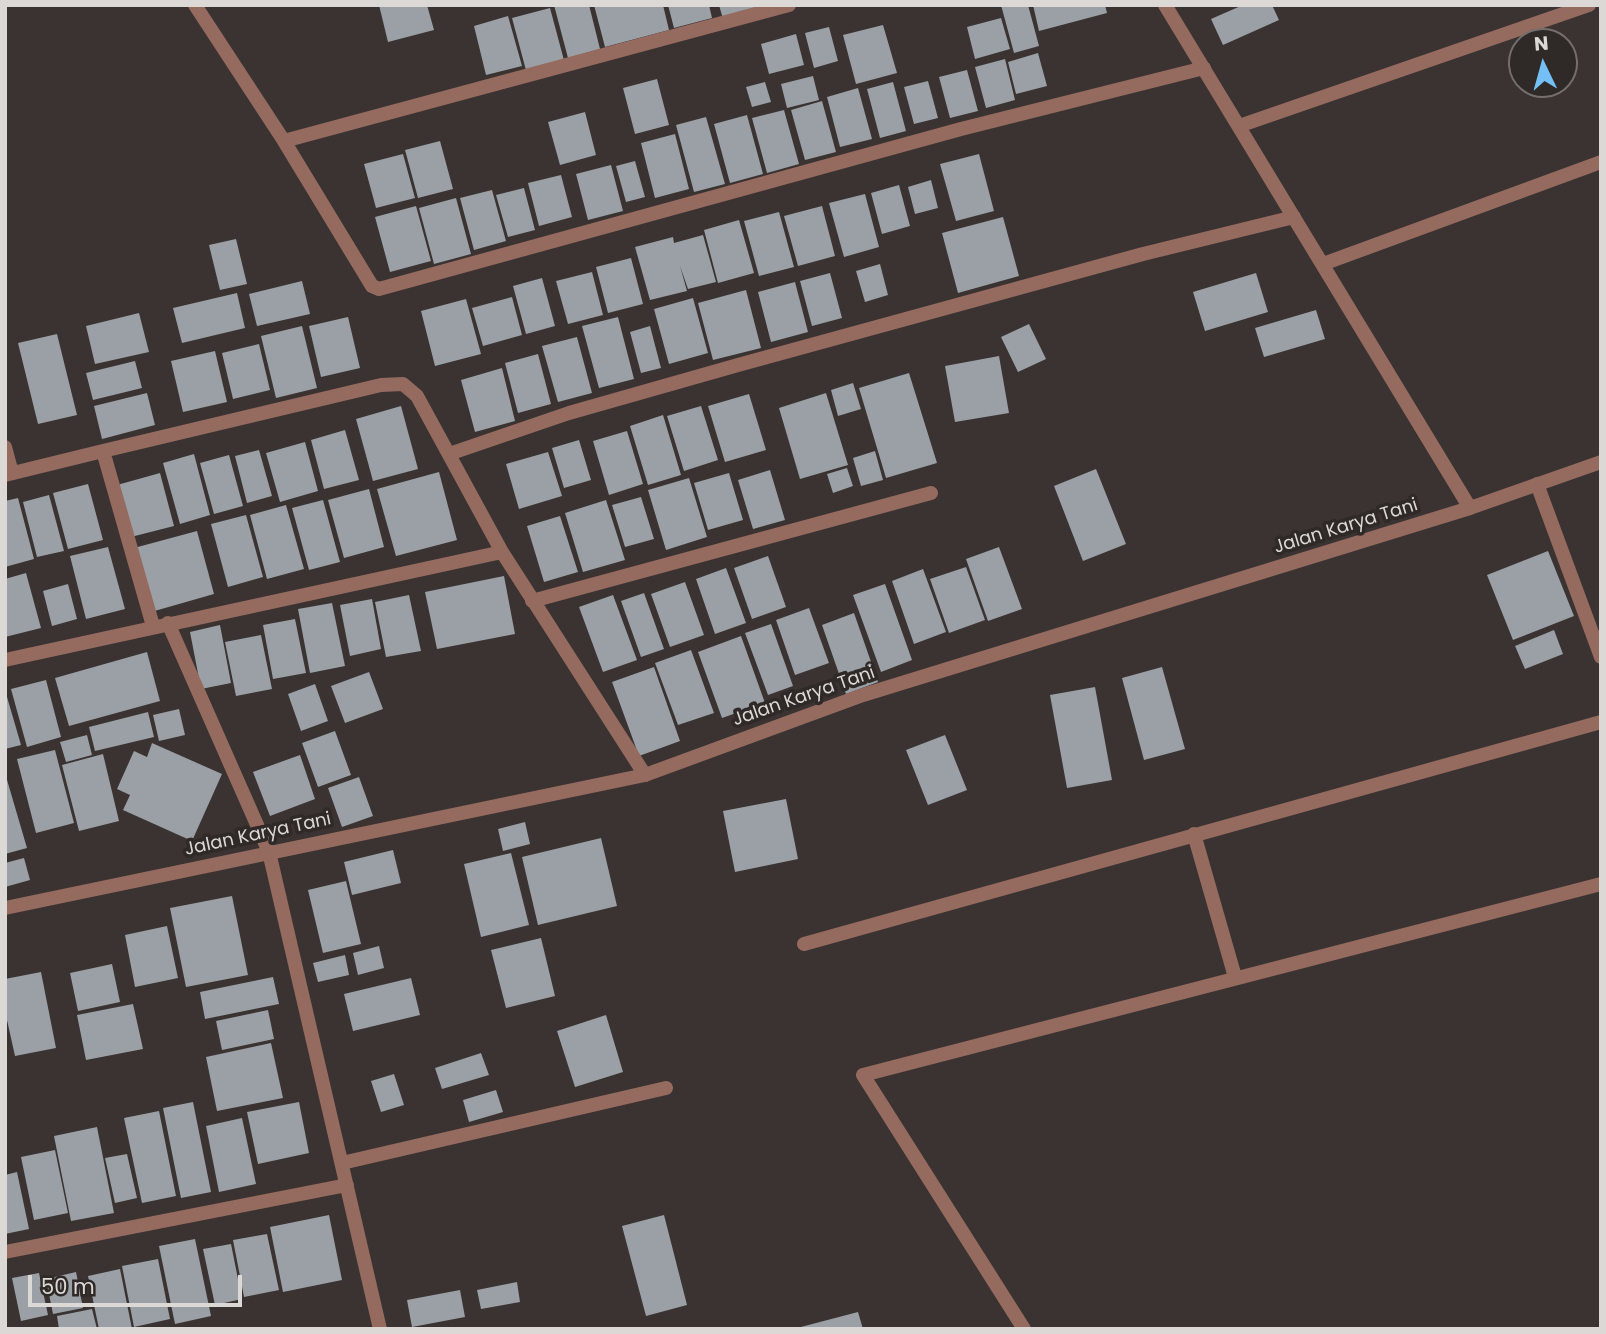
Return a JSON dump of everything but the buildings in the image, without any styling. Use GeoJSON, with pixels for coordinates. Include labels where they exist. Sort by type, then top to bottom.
{"type":"FeatureCollection","features":[{"type":"Feature","properties":{"kind":"street"},"geometry":{"type":"LineString","coordinates":[[195,5],[284,141],[372,286],[388,289],[935,136],[1204,68]]}},
{"type":"Feature","properties":{"kind":"street"},"geometry":{"type":"LineString","coordinates":[[284,141],[789,5]]}},
{"type":"Feature","properties":{"kind":"street"},"geometry":{"type":"LineString","coordinates":[[1165,5],[1470,508]]}},
{"type":"Feature","properties":{"kind":"street"},"geometry":{"type":"LineString","coordinates":[[1239,126],[1589,5]]}},
{"type":"Feature","properties":{"kind":"street"},"geometry":{"type":"LineString","coordinates":[[1323,264],[1601,162]]}},
{"type":"Feature","properties":{"kind":"street"},"geometry":{"type":"LineString","coordinates":[[449,454],[569,413],[725,369],[1044,280],[1294,217]]}},
{"type":"Feature","properties":{"kind":"street"},"geometry":{"type":"LineString","coordinates":[[5,447],[9,474],[394,383],[403,384],[417,396],[531,601],[645,775]]}},
{"type":"Feature","properties":{"kind":"street"},"geometry":{"type":"LineString","coordinates":[[103,451],[153,626]]}},
{"type":"Feature","properties":{"kind":"street","name":"Jalan Karya Tani"},"geometry":{"type":"LineString","coordinates":[[5,908],[645,775],[863,695],[1470,508],[1601,462]]}},
{"type":"Feature","properties":{"kind":"street"},"geometry":{"type":"LineString","coordinates":[[1537,484],[1601,656]]}},
{"type":"Feature","properties":{"kind":"street"},"geometry":{"type":"LineString","coordinates":[[531,601],[931,494]]}},
{"type":"Feature","properties":{"kind":"street"},"geometry":{"type":"LineString","coordinates":[[5,660],[502,552]]}},
{"type":"Feature","properties":{"kind":"street"},"geometry":{"type":"LineString","coordinates":[[168,623],[269,852],[380,1329]]}},
{"type":"Feature","properties":{"kind":"street"},"geometry":{"type":"LineString","coordinates":[[804,944],[1601,722]]}},
{"type":"Feature","properties":{"kind":"street"},"geometry":{"type":"LineString","coordinates":[[1195,834],[1235,977]]}},
{"type":"Feature","properties":{"kind":"street"},"geometry":{"type":"LineString","coordinates":[[1024,1329],[863,1075],[1601,884]]}},
{"type":"Feature","properties":{"kind":"street"},"geometry":{"type":"LineString","coordinates":[[342,1163],[666,1088]]}},
{"type":"Feature","properties":{"kind":"street"},"geometry":{"type":"LineString","coordinates":[[5,1252],[347,1185]]}}]}
